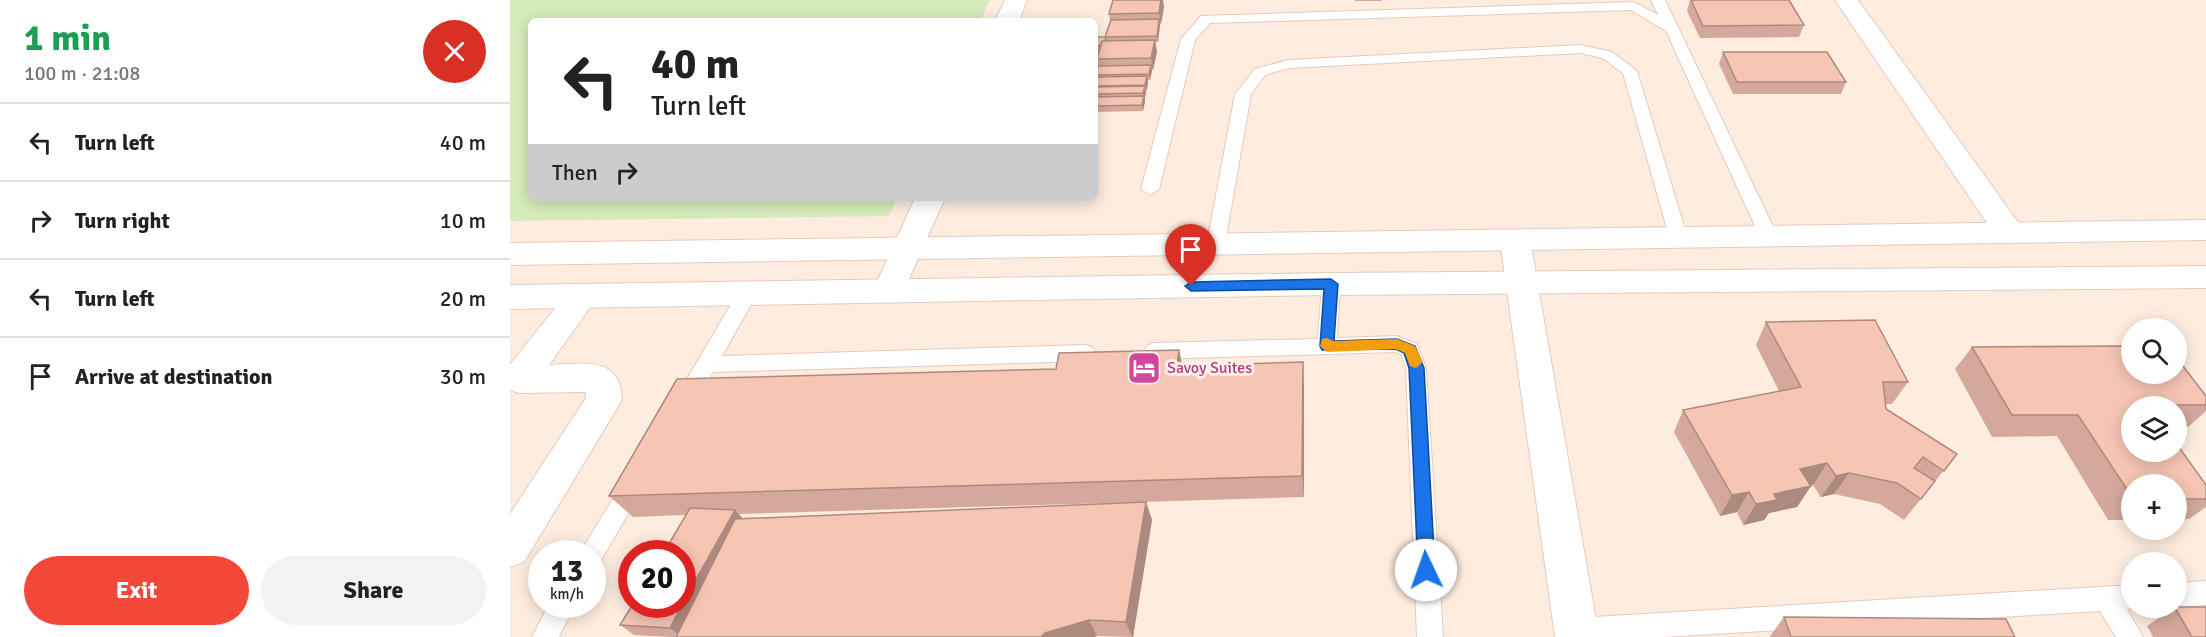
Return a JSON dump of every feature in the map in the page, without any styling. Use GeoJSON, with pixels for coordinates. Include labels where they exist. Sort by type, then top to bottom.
{"type":"FeatureCollection","features":[{"type":"Feature","properties":{"kind":"street"},"geometry":{"type":"LineString","coordinates":[[1008,18],[1016,0]]}},
{"type":"Feature","properties":{"kind":"street"},"geometry":{"type":"LineString","coordinates":[[1846,0],[2009,232]]}},
{"type":"Feature","properties":{"kind":"street"},"geometry":{"type":"LineString","coordinates":[[889,291],[929,201]]}},
{"type":"Feature","properties":{"kind":"street"},"geometry":{"type":"LineString","coordinates":[[510,254],[2206,230]]}},
{"type":"Feature","properties":{"kind":"street"},"geometry":{"type":"LineString","coordinates":[[1515,240],[1576,633]]}},
{"type":"Feature","properties":{"kind":"street"},"geometry":{"type":"LineString","coordinates":[[510,297],[1331,284],[2206,277]]}},
{"type":"Feature","properties":{"kind":"street"},"geometry":{"type":"LineString","coordinates":[[514,379],[582,296]]}},
{"type":"Feature","properties":{"kind":"street"},"geometry":{"type":"LineString","coordinates":[[510,549],[604,400],[604,385],[595,378],[514,379]]}},
{"type":"Feature","properties":{"kind":"lane"},"geometry":{"type":"LineString","coordinates":[[1658,0],[1768,235]]}},
{"type":"Feature","properties":{"kind":"lane"},"geometry":{"type":"LineString","coordinates":[[1149,189],[1188,39],[1206,20],[1634,6],[1672,29]]}},
{"type":"Feature","properties":{"kind":"lane"},"geometry":{"type":"LineString","coordinates":[[1216,243],[1243,94],[1260,72],[1288,64],[1580,49],[1607,55],[1630,71],[1678,236]]}},
{"type":"Feature","properties":{"kind":"lane"},"geometry":{"type":"LineString","coordinates":[[1327,346],[1331,284]]}},
{"type":"Feature","properties":{"kind":"lane"},"geometry":{"type":"LineString","coordinates":[[670,424],[747,294]]}},
{"type":"Feature","properties":{"kind":"lane"},"geometry":{"type":"LineString","coordinates":[[1136,352],[1397,344],[1410,349],[1415,358],[1430,637]]}},
{"type":"Feature","properties":{"kind":"lane"},"geometry":{"type":"LineString","coordinates":[[706,364],[1112,352]]}},
{"type":"Feature","properties":{"kind":"lane"},"geometry":{"type":"LineString","coordinates":[[600,540],[646,464]]}},
{"type":"Feature","properties":{"kind":"lane"},"geometry":{"type":"LineString","coordinates":[[2187,594],[2206,593]]}},
{"type":"Feature","properties":{"kind":"lane"},"geometry":{"type":"LineString","coordinates":[[1576,633],[1983,616],[2119,598],[2130,637]]}},
{"type":"Feature","properties":{"kind":"lane"},"geometry":{"type":"LineString","coordinates":[[545,637],[555,618]]}},
{"type":"Feature","properties":{"kind":"green space"},"geometry":{"type":"Polygon","coordinates":[[[510,0],[990,0],[981,18],[528,18],[528,201],[896,201],[889,216],[510,221],[510,0]]]}},
{"type":"Feature","properties":{"kind":"building"},"geometry":{"type":"Polygon","coordinates":[[[1113,0],[1161,0],[1159,13],[1109,14],[1113,0]]]}},
{"type":"Feature","properties":{"kind":"building"},"geometry":{"type":"Polygon","coordinates":[[[1691,0],[1789,0],[1804,25],[1703,26],[1691,0]]]}},
{"type":"Feature","properties":{"kind":"building"},"geometry":{"type":"Polygon","coordinates":[[[1159,19],[1157,36],[1105,37],[1111,20],[1159,19]]]}},
{"type":"Feature","properties":{"kind":"building"},"geometry":{"type":"Polygon","coordinates":[[[1098,37],[1106,37],[1105,41],[1102,41],[1101,45],[1098,46],[1098,37]]]}},
{"type":"Feature","properties":{"kind":"building"},"geometry":{"type":"Polygon","coordinates":[[[1155,40],[1151,58],[1098,59],[1102,41],[1155,40]]]}},
{"type":"Feature","properties":{"kind":"building"},"geometry":{"type":"Polygon","coordinates":[[[1723,52],[1827,52],[1846,82],[1737,82],[1723,52]]]}},
{"type":"Feature","properties":{"kind":"building"},"geometry":{"type":"Polygon","coordinates":[[[1151,65],[1149,74],[1098,75],[1098,66],[1151,65]]]}},
{"type":"Feature","properties":{"kind":"building"},"geometry":{"type":"Polygon","coordinates":[[[1147,76],[1145,85],[1098,86],[1098,77],[1147,76]]]}},
{"type":"Feature","properties":{"kind":"building"},"geometry":{"type":"Polygon","coordinates":[[[1145,86],[1143,93],[1098,94],[1098,87],[1145,86]]]}},
{"type":"Feature","properties":{"kind":"building"},"geometry":{"type":"Polygon","coordinates":[[[1144,96],[1142,105],[1098,106],[1098,97],[1144,96]]]}},
{"type":"Feature","properties":{"kind":"building"},"geometry":{"type":"Polygon","coordinates":[[[1875,320],[1908,382],[1883,382],[1886,409],[1957,454],[1944,471],[1923,457],[1914,468],[1935,481],[1921,499],[1897,483],[1849,473],[1836,476],[1827,463],[1800,469],[1811,486],[1774,494],[1777,500],[1756,504],[1749,492],[1732,495],[1683,410],[1801,387],[1766,322],[1875,320]]]}},
{"type":"Feature","properties":{"kind":"building"},"geometry":{"type":"Polygon","coordinates":[[[2121,346],[2121,384],[2187,384],[2187,371],[2206,396],[2206,405],[2187,405],[2187,396],[2121,396],[2121,462],[2187,462],[2187,458],[2206,485],[2206,499],[2187,499],[2187,474],[2121,474],[2121,480],[2078,415],[2012,415],[1972,347],[2121,346]]]}},
{"type":"Feature","properties":{"kind":"building","name":"Savoy Suites"},"geometry":{"type":"Polygon","coordinates":[[[1179,350],[1177,366],[1303,362],[1302,476],[609,496],[677,379],[1056,369],[1059,353],[1179,350]]]}},
{"type":"Feature","properties":{"kind":"building"},"geometry":{"type":"Polygon","coordinates":[[[1146,502],[1126,622],[1089,620],[1045,633],[1041,637],[676,637],[686,618],[696,618],[696,597],[735,519],[1146,502]]]}},
{"type":"Feature","properties":{"kind":"building"},"geometry":{"type":"Polygon","coordinates":[[[690,508],[735,510],[696,579],[696,540],[671,540],[690,508]]]}},
{"type":"Feature","properties":{"kind":"building"},"geometry":{"type":"Polygon","coordinates":[[[2187,607],[2206,607],[2206,637],[2192,637],[2181,618],[2187,618],[2187,607]]]}},
{"type":"Feature","properties":{"kind":"building"},"geometry":{"type":"Polygon","coordinates":[[[1784,617],[2006,619],[2015,637],[1791,637],[1784,617]]]}},
{"type":"Feature","properties":{"kind":"building"},"geometry":{"type":"Polygon","coordinates":[[[624,618],[675,618],[670,628],[620,625],[624,618]]]}},
{"type":"Feature","properties":{"kind":"slow traffic"},"geometry":{"type":"LineString","coordinates":[[1327,343],[1327,346],[1397,344],[1410,349],[1416,362]]}},
{"type":"Feature","properties":{"kind":"place","name":"Savoy Suites"},"geometry":{"type":"Point","coordinates":[1144,368]}},
{"type":"Feature","properties":{"kind":"route"},"geometry":{"type":"LineString","coordinates":[[1191,286],[1331,284],[1327,346],[1397,344],[1410,349],[1415,358],[1416,368],[1426,570]]}}]}
